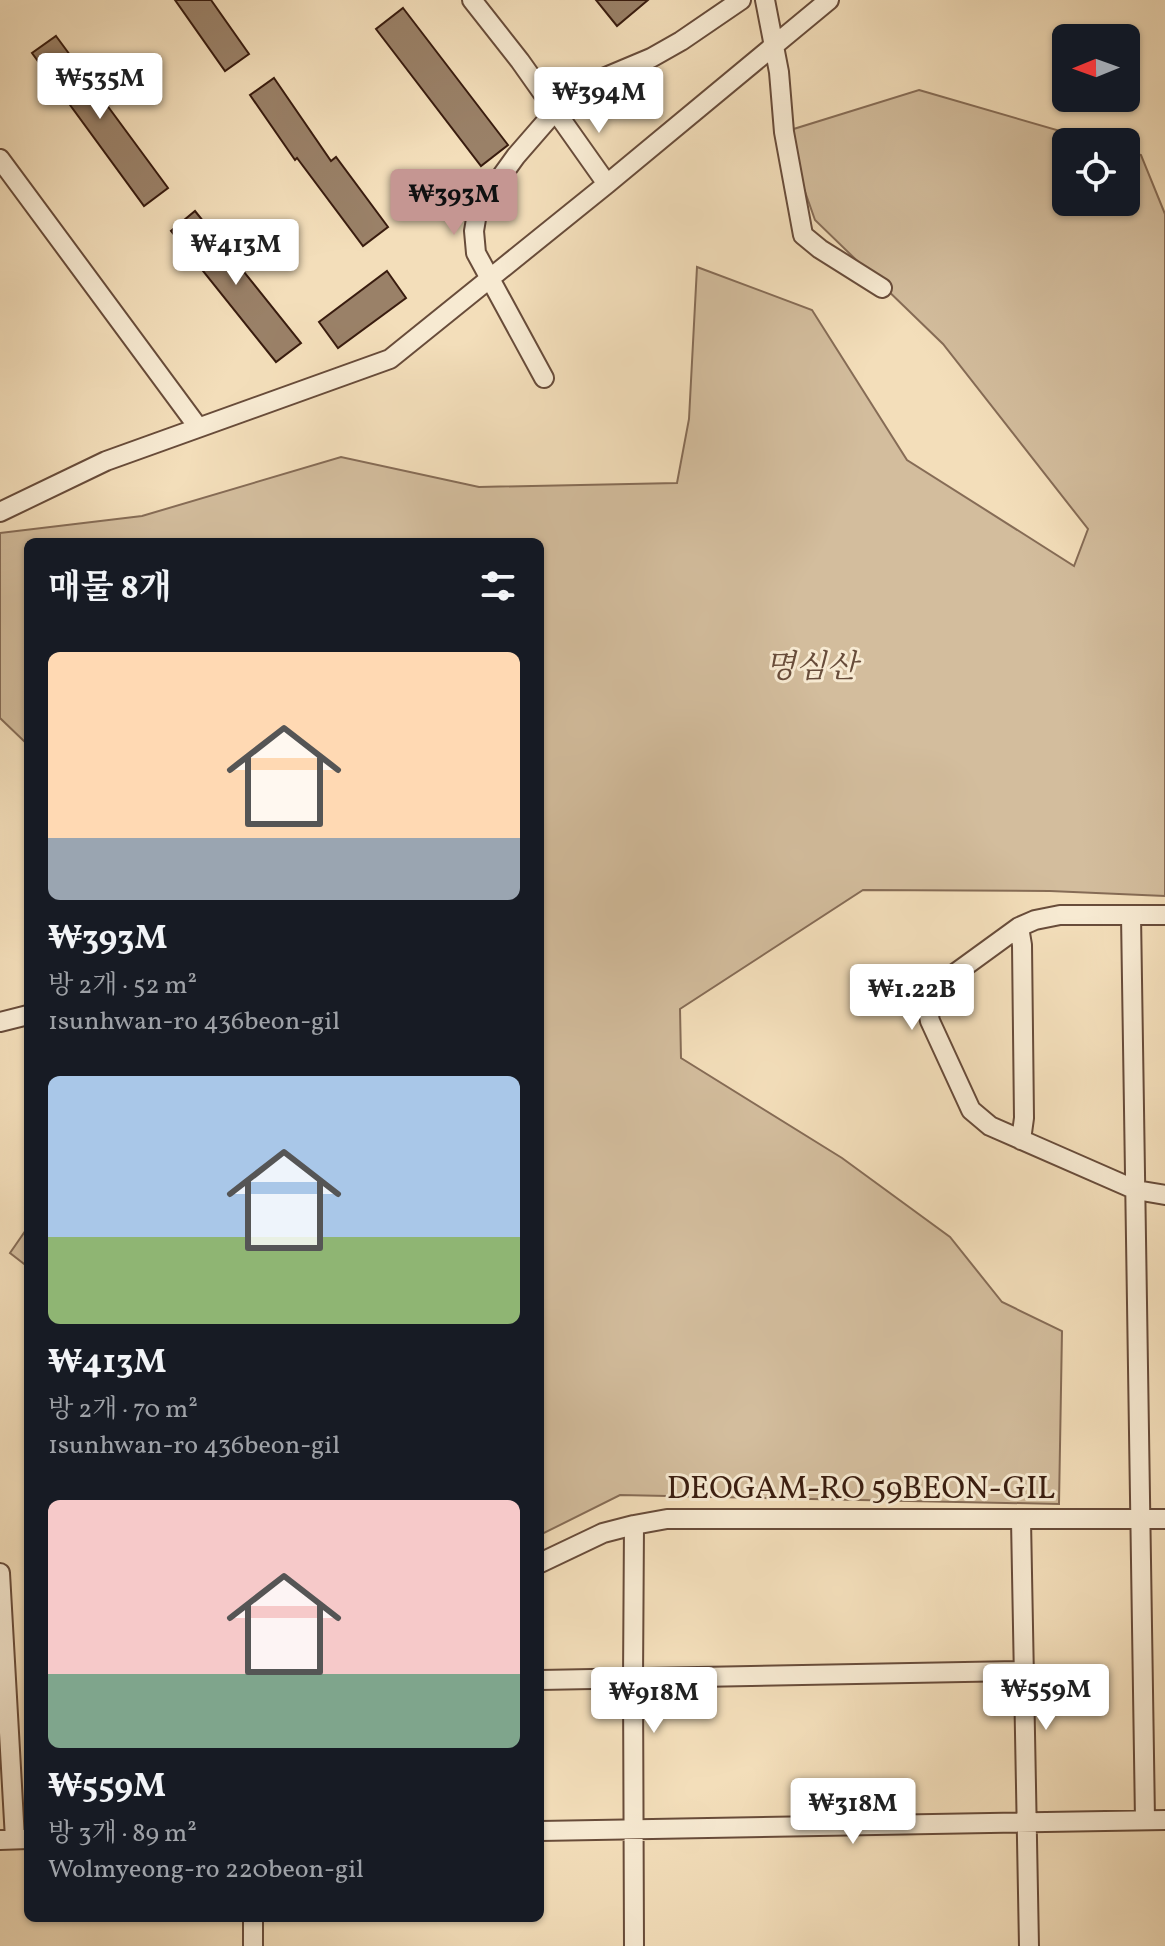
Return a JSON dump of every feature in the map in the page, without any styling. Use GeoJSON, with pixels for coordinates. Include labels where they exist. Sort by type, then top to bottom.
{"type":"FeatureCollection","features":[{"type":"Feature","properties":{"kind":"street"},"geometry":{"type":"LineString","coordinates":[[472,0],[556,110],[607,184]]}},
{"type":"Feature","properties":{"kind":"street"},"geometry":{"type":"LineString","coordinates":[[544,378],[476,253],[474,231],[477,213],[516,156],[556,110],[582,87],[651,58],[741,0]]}},
{"type":"Feature","properties":{"kind":"street"},"geometry":{"type":"LineString","coordinates":[[765,0],[803,235],[882,288]]}},
{"type":"Feature","properties":{"kind":"street"},"geometry":{"type":"LineString","coordinates":[[0,512],[106,461],[390,359],[829,0]]}},
{"type":"Feature","properties":{"kind":"street"},"geometry":{"type":"LineString","coordinates":[[0,159],[198,427]]}},
{"type":"Feature","properties":{"kind":"street"},"geometry":{"type":"LineString","coordinates":[[1165,915],[1060,915],[1035,920],[1019,927],[935,988],[929,996],[927,1009],[971,1110],[990,1126],[1136,1190],[1165,1195]]}},
{"type":"Feature","properties":{"kind":"street"},"geometry":{"type":"LineString","coordinates":[[1131,915],[1145,1820]]}},
{"type":"Feature","properties":{"kind":"street"},"geometry":{"type":"LineString","coordinates":[[1019,927],[1022,945],[1024,1118],[1021,1140]]}},
{"type":"Feature","properties":{"kind":"street"},"geometry":{"type":"LineString","coordinates":[[0,1022],[24,1016]]}},
{"type":"Feature","properties":{"kind":"street","name":"DEOGAM-RO 59BEON-GIL"},"geometry":{"type":"LineString","coordinates":[[544,1561],[603,1533],[667,1519],[1165,1519]]}},
{"type":"Feature","properties":{"kind":"street"},"geometry":{"type":"LineString","coordinates":[[1021,1520],[1029,1946]]}},
{"type":"Feature","properties":{"kind":"street"},"geometry":{"type":"LineString","coordinates":[[634,1525],[634,1946]]}},
{"type":"Feature","properties":{"kind":"street"},"geometry":{"type":"LineString","coordinates":[[0,1573],[14,1839]]}},
{"type":"Feature","properties":{"kind":"street"},"geometry":{"type":"LineString","coordinates":[[544,1680],[1024,1671]]}},
{"type":"Feature","properties":{"kind":"street"},"geometry":{"type":"LineString","coordinates":[[544,1831],[1165,1820]]}},
{"type":"Feature","properties":{"kind":"street"},"geometry":{"type":"LineString","coordinates":[[253,1922],[253,1946]]}},
{"type":"Feature","properties":{"kind":"green space","name":"명심산"},"geometry":{"type":"Polygon","coordinates":[[[919,90],[1052,129],[1052,216],[1140,216],[1140,155],[1165,214],[1165,896],[1050,891],[863,890],[680,1009],[681,1058],[842,1158],[950,1237],[1002,1302],[1062,1331],[1059,1504],[620,1495],[544,1533],[544,538],[24,538],[24,741],[0,718],[0,533],[142,516],[341,457],[479,487],[677,483],[689,419],[697,267],[812,310],[907,460],[1074,566],[1088,529],[943,344],[815,220],[784,132],[919,90]]]}},
{"type":"Feature","properties":{"kind":"green space"},"geometry":{"type":"Polygon","coordinates":[[[24,1233],[24,1264],[10,1253],[24,1233]]]}},
{"type":"Feature","properties":{"kind":"building"},"geometry":{"type":"Polygon","coordinates":[[[175,0],[211,0],[249,54],[225,71],[175,0]]]}},
{"type":"Feature","properties":{"kind":"building"},"geometry":{"type":"Polygon","coordinates":[[[596,0],[648,0],[617,26],[596,0]]]}},
{"type":"Feature","properties":{"kind":"building"},"geometry":{"type":"Polygon","coordinates":[[[403,8],[508,145],[481,166],[376,29],[403,8]]]}},
{"type":"Feature","properties":{"kind":"building"},"geometry":{"type":"Polygon","coordinates":[[[56,36],[168,188],[144,206],[32,53],[56,36]]]}},
{"type":"Feature","properties":{"kind":"building"},"geometry":{"type":"Polygon","coordinates":[[[274,78],[331,161],[336,157],[388,227],[363,246],[297,158],[295,160],[250,95],[274,78]]]}},
{"type":"Feature","properties":{"kind":"building"},"geometry":{"type":"Polygon","coordinates":[[[195,211],[301,343],[276,362],[171,231],[195,211]]]}},
{"type":"Feature","properties":{"kind":"building"},"geometry":{"type":"Polygon","coordinates":[[[387,271],[406,298],[338,348],[319,322],[387,271]]]}}]}
